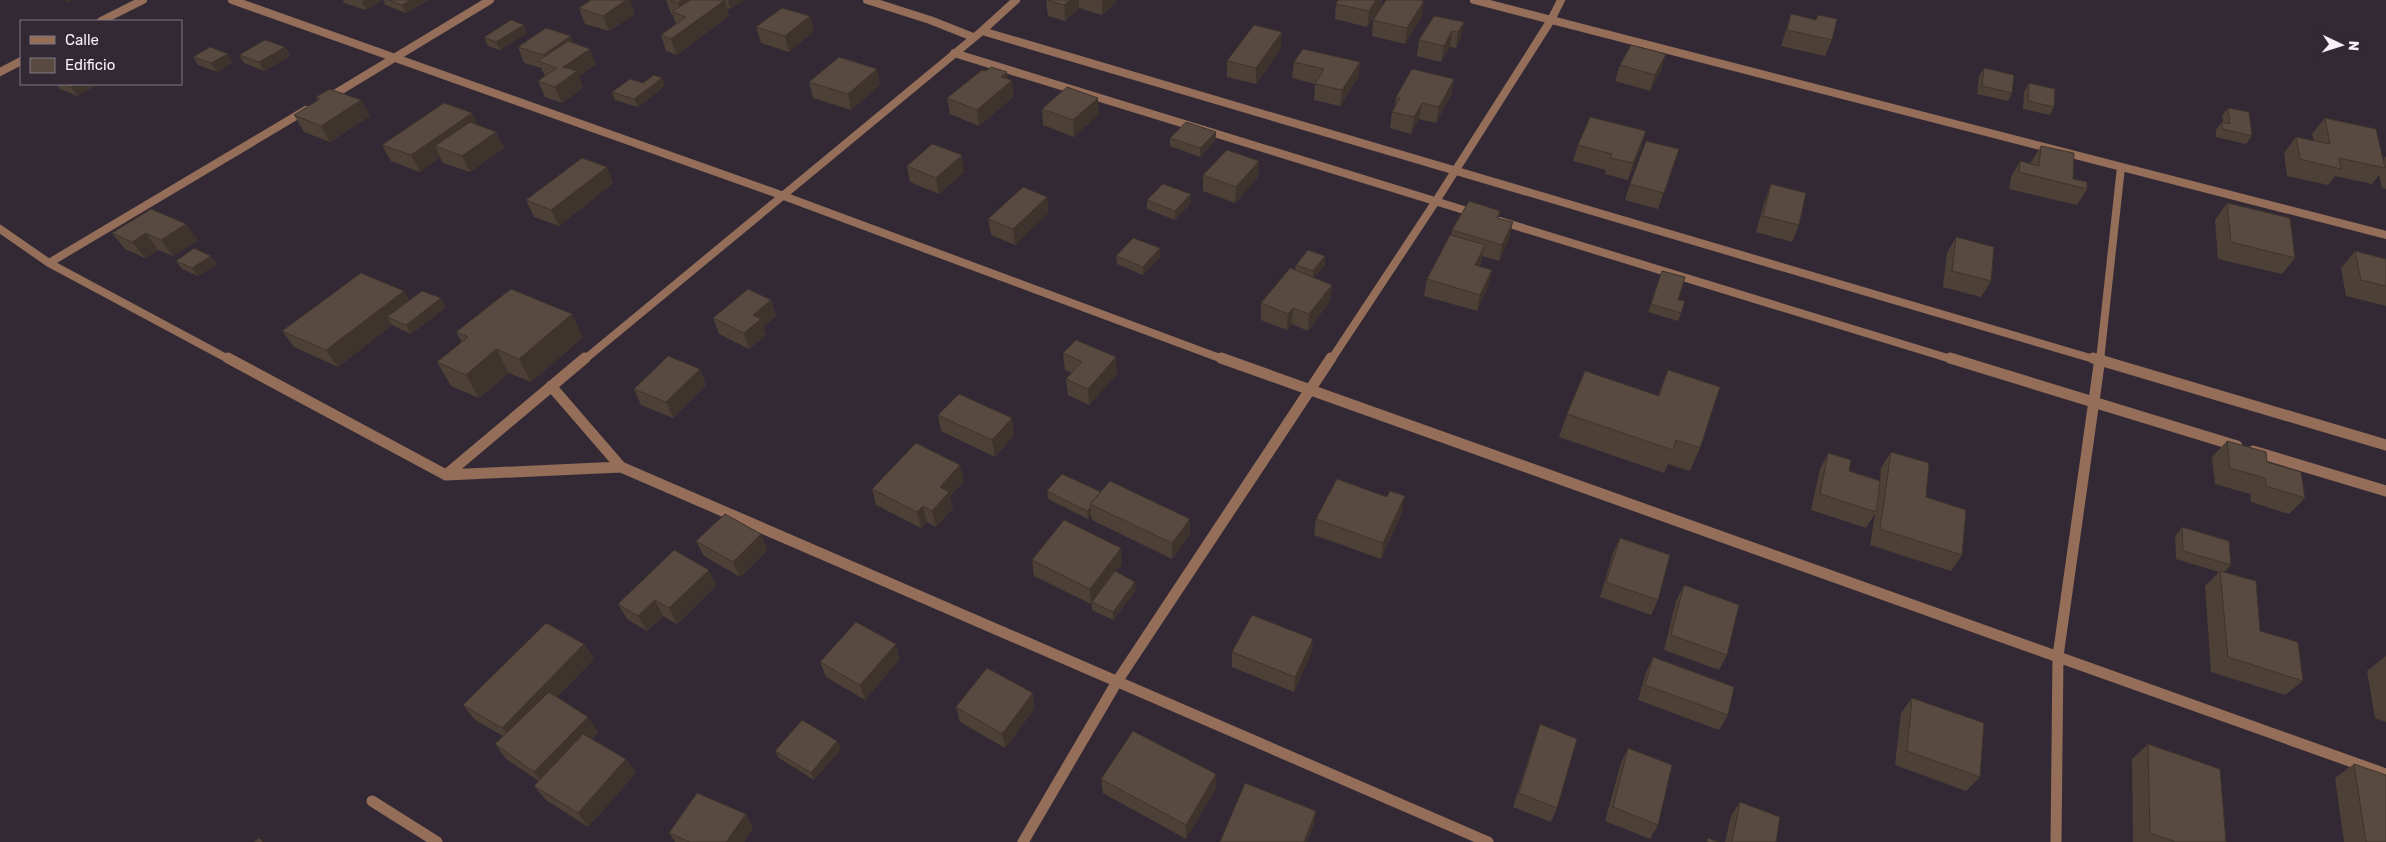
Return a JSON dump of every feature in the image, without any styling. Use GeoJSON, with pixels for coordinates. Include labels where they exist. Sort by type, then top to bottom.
{"type":"FeatureCollection","features":[{"type":"Feature","properties":{"kind":"street"},"geometry":{"type":"LineString","coordinates":[[103,20],[143,0]]}},
{"type":"Feature","properties":{"kind":"street"},"geometry":{"type":"LineString","coordinates":[[232,0],[781,195],[1309,391],[2386,774]]}},
{"type":"Feature","properties":{"kind":"street"},"geometry":{"type":"LineString","coordinates":[[319,103],[490,0]]}},
{"type":"Feature","properties":{"kind":"street"},"geometry":{"type":"LineString","coordinates":[[867,0],[930,20],[973,37]]}},
{"type":"Feature","properties":{"kind":"street"},"geometry":{"type":"LineString","coordinates":[[446,475],[781,195],[982,31],[1016,0]]}},
{"type":"Feature","properties":{"kind":"street"},"geometry":{"type":"LineString","coordinates":[[1474,0],[2386,235]]}},
{"type":"Feature","properties":{"kind":"street"},"geometry":{"type":"LineString","coordinates":[[1023,842],[1118,680],[1455,172],[1551,20],[1561,0]]}},
{"type":"Feature","properties":{"kind":"street"},"geometry":{"type":"LineString","coordinates":[[982,31],[2386,445]]}},
{"type":"Feature","properties":{"kind":"street"},"geometry":{"type":"LineString","coordinates":[[954,53],[2386,491]]}},
{"type":"Feature","properties":{"kind":"street"},"geometry":{"type":"LineString","coordinates":[[0,72],[20,62]]}},
{"type":"Feature","properties":{"kind":"street"},"geometry":{"type":"LineString","coordinates":[[49,263],[311,108]]}},
{"type":"Feature","properties":{"kind":"street"},"geometry":{"type":"LineString","coordinates":[[2056,842],[2058,656],[2095,402],[2121,167]]}},
{"type":"Feature","properties":{"kind":"street"},"geometry":{"type":"LineString","coordinates":[[1,230],[49,263],[446,475],[621,467],[1118,680],[1488,842]]}},
{"type":"Feature","properties":{"kind":"street"},"geometry":{"type":"LineString","coordinates":[[551,386],[621,467]]}},
{"type":"Feature","properties":{"kind":"street"},"geometry":{"type":"LineString","coordinates":[[372,801],[438,842]]}},
{"type":"Feature","properties":{"kind":"building"},"geometry":{"type":"Polygon","coordinates":[[[389,0],[410,0],[402,5],[389,0]]]}},
{"type":"Feature","properties":{"kind":"building"},"geometry":{"type":"Polygon","coordinates":[[[591,0],[626,0],[603,16],[579,8],[591,0]]]}},
{"type":"Feature","properties":{"kind":"building"},"geometry":{"type":"Polygon","coordinates":[[[670,0],[682,0],[678,3],[670,0]]]}},
{"type":"Feature","properties":{"kind":"building"},"geometry":{"type":"Polygon","coordinates":[[[690,0],[725,0],[671,39],[661,35],[686,17],[672,12],[690,0]]]}},
{"type":"Feature","properties":{"kind":"building"},"geometry":{"type":"Polygon","coordinates":[[[1046,0],[1070,0],[1064,5],[1046,0]]]}},
{"type":"Feature","properties":{"kind":"building"},"geometry":{"type":"Polygon","coordinates":[[[1338,0],[1376,0],[1369,11],[1336,4],[1338,0]]]}},
{"type":"Feature","properties":{"kind":"building"},"geometry":{"type":"Polygon","coordinates":[[[1386,0],[1424,1],[1407,28],[1373,20],[1386,0]]]}},
{"type":"Feature","properties":{"kind":"building"},"geometry":{"type":"Polygon","coordinates":[[[782,8],[810,16],[785,36],[756,27],[782,8]]]}},
{"type":"Feature","properties":{"kind":"building"},"geometry":{"type":"Polygon","coordinates":[[[1791,14],[1816,20],[1818,15],[1837,19],[1832,40],[1787,30],[1791,14]]]}},
{"type":"Feature","properties":{"kind":"building"},"geometry":{"type":"Polygon","coordinates":[[[1434,16],[1464,22],[1458,32],[1452,31],[1444,46],[1419,40],[1434,16]]]}},
{"type":"Feature","properties":{"kind":"building"},"geometry":{"type":"Polygon","coordinates":[[[511,20],[524,25],[496,42],[484,37],[511,20]]]}},
{"type":"Feature","properties":{"kind":"building"},"geometry":{"type":"Polygon","coordinates":[[[1254,25],[1282,32],[1256,68],[1227,61],[1254,25]]]}},
{"type":"Feature","properties":{"kind":"building"},"geometry":{"type":"Polygon","coordinates":[[[546,28],[571,36],[543,55],[518,47],[546,28]]]}},
{"type":"Feature","properties":{"kind":"building"},"geometry":{"type":"Polygon","coordinates":[[[265,40],[285,47],[259,62],[239,55],[265,40]]]}},
{"type":"Feature","properties":{"kind":"building"},"geometry":{"type":"Polygon","coordinates":[[[568,41],[590,49],[563,67],[577,71],[555,87],[538,81],[557,68],[538,61],[568,41]]]}},
{"type":"Feature","properties":{"kind":"building"},"geometry":{"type":"Polygon","coordinates":[[[1631,45],[1666,54],[1655,75],[1620,65],[1631,45]]]}},
{"type":"Feature","properties":{"kind":"building"},"geometry":{"type":"Polygon","coordinates":[[[210,47],[228,54],[211,63],[193,57],[210,47]]]}},
{"type":"Feature","properties":{"kind":"building"},"geometry":{"type":"Polygon","coordinates":[[[1303,49],[1360,62],[1342,90],[1315,84],[1324,69],[1294,62],[1303,49]]]}},
{"type":"Feature","properties":{"kind":"building"},"geometry":{"type":"Polygon","coordinates":[[[839,57],[877,69],[848,94],[809,82],[839,57]]]}},
{"type":"Feature","properties":{"kind":"building"},"geometry":{"type":"Polygon","coordinates":[[[991,67],[1007,72],[1001,77],[1012,80],[977,110],[947,98],[982,70],[986,71],[991,67]]]}},
{"type":"Feature","properties":{"kind":"building"},"geometry":{"type":"Polygon","coordinates":[[[1984,68],[2014,75],[2012,93],[1982,86],[1984,68]]]}},
{"type":"Feature","properties":{"kind":"building"},"geometry":{"type":"Polygon","coordinates":[[[1412,69],[1454,79],[1439,107],[1422,103],[1414,117],[1392,112],[1400,98],[1396,97],[1412,69]]]}},
{"type":"Feature","properties":{"kind":"building"},"geometry":{"type":"Polygon","coordinates":[[[654,75],[662,78],[634,99],[612,92],[630,79],[643,83],[654,75]]]}},
{"type":"Feature","properties":{"kind":"building"},"geometry":{"type":"Polygon","coordinates":[[[2029,83],[2055,89],[2054,107],[2028,101],[2029,83]]]}},
{"type":"Feature","properties":{"kind":"building"},"geometry":{"type":"Polygon","coordinates":[[[1067,87],[1098,98],[1073,120],[1042,109],[1067,87]]]}},
{"type":"Feature","properties":{"kind":"building"},"geometry":{"type":"Polygon","coordinates":[[[330,89],[361,100],[321,126],[294,115],[320,99],[316,97],[330,89]]]}},
{"type":"Feature","properties":{"kind":"building"},"geometry":{"type":"Polygon","coordinates":[[[444,103],[472,113],[411,155],[382,145],[444,103]]]}},
{"type":"Feature","properties":{"kind":"building"},"geometry":{"type":"Polygon","coordinates":[[[2228,108],[2249,112],[2252,136],[2222,129],[2222,122],[2230,124],[2228,108]]]}},
{"type":"Feature","properties":{"kind":"building"},"geometry":{"type":"Polygon","coordinates":[[[1590,117],[1646,131],[1633,163],[1610,158],[1612,154],[1578,145],[1590,117]]]}},
{"type":"Feature","properties":{"kind":"building"},"geometry":{"type":"Polygon","coordinates":[[[2325,118],[2376,129],[2385,168],[2339,158],[2341,169],[2300,159],[2296,137],[2330,144],[2325,118]]]}},
{"type":"Feature","properties":{"kind":"building"},"geometry":{"type":"Polygon","coordinates":[[[470,122],[496,132],[462,156],[435,146],[470,122]]]}},
{"type":"Feature","properties":{"kind":"building"},"geometry":{"type":"Polygon","coordinates":[[[1186,122],[1216,132],[1200,148],[1170,138],[1186,122]]]}},
{"type":"Feature","properties":{"kind":"building"},"geometry":{"type":"Polygon","coordinates":[[[1646,141],[1679,149],[1664,193],[1630,184],[1646,141]]]}},
{"type":"Feature","properties":{"kind":"building"},"geometry":{"type":"Polygon","coordinates":[[[932,144],[962,155],[936,178],[907,166],[932,144]]]}},
{"type":"Feature","properties":{"kind":"building"},"geometry":{"type":"Polygon","coordinates":[[[2041,146],[2074,153],[2073,179],[2087,182],[2087,189],[2019,172],[2020,161],[2039,166],[2041,146]]]}},
{"type":"Feature","properties":{"kind":"building"},"geometry":{"type":"Polygon","coordinates":[[[1227,150],[1259,161],[1236,187],[1203,175],[1227,150]]]}},
{"type":"Feature","properties":{"kind":"building"},"geometry":{"type":"Polygon","coordinates":[[[582,158],[607,167],[551,210],[526,200],[582,158]]]}},
{"type":"Feature","properties":{"kind":"building"},"geometry":{"type":"Polygon","coordinates":[[[1163,184],[1191,194],[1175,211],[1147,200],[1163,184]]]}},
{"type":"Feature","properties":{"kind":"building"},"geometry":{"type":"Polygon","coordinates":[[[1771,184],[1806,193],[1799,225],[1763,216],[1771,184]]]}},
{"type":"Feature","properties":{"kind":"building"},"geometry":{"type":"Polygon","coordinates":[[[1023,187],[1047,197],[1013,229],[988,219],[1023,187]]]}},
{"type":"Feature","properties":{"kind":"building"},"geometry":{"type":"Polygon","coordinates":[[[1469,201],[1500,211],[1497,218],[1513,222],[1502,245],[1452,230],[1469,201]]]}},
{"type":"Feature","properties":{"kind":"building"},"geometry":{"type":"Polygon","coordinates":[[[2227,203],[2290,218],[2295,258],[2231,242],[2227,203]]]}},
{"type":"Feature","properties":{"kind":"building"},"geometry":{"type":"Polygon","coordinates":[[[151,209],[186,224],[161,240],[146,233],[132,242],[112,233],[151,209]]]}},
{"type":"Feature","properties":{"kind":"building"},"geometry":{"type":"Polygon","coordinates":[[[1450,235],[1485,245],[1475,265],[1492,270],[1480,295],[1427,279],[1450,235]]]}},
{"type":"Feature","properties":{"kind":"building"},"geometry":{"type":"Polygon","coordinates":[[[1956,237],[1994,247],[1991,281],[1952,271],[1956,237]]]}},
{"type":"Feature","properties":{"kind":"building"},"geometry":{"type":"Polygon","coordinates":[[[1133,238],[1160,248],[1143,267],[1116,256],[1133,238]]]}},
{"type":"Feature","properties":{"kind":"building"},"geometry":{"type":"Polygon","coordinates":[[[194,248],[211,256],[192,268],[176,261],[194,248]]]}},
{"type":"Feature","properties":{"kind":"building"},"geometry":{"type":"Polygon","coordinates":[[[1308,250],[1325,256],[1313,271],[1296,265],[1308,250]]]}},
{"type":"Feature","properties":{"kind":"building"},"geometry":{"type":"Polygon","coordinates":[[[2355,251],[2386,259],[2386,286],[2361,280],[2355,251]]]}},
{"type":"Feature","properties":{"kind":"building"},"geometry":{"type":"Polygon","coordinates":[[[1290,268],[1332,285],[1309,314],[1293,308],[1288,314],[1261,303],[1290,268]]]}},
{"type":"Feature","properties":{"kind":"building"},"geometry":{"type":"Polygon","coordinates":[[[1662,271],[1685,277],[1678,300],[1685,301],[1681,313],[1651,304],[1662,271]]]}},
{"type":"Feature","properties":{"kind":"building"},"geometry":{"type":"Polygon","coordinates":[[[361,273],[404,291],[326,350],[282,331],[361,273]]]}},
{"type":"Feature","properties":{"kind":"building"},"geometry":{"type":"Polygon","coordinates":[[[511,289],[572,314],[519,359],[496,349],[466,375],[437,362],[468,337],[456,332],[511,289]]]}},
{"type":"Feature","properties":{"kind":"building"},"geometry":{"type":"Polygon","coordinates":[[[748,289],[771,300],[753,315],[761,319],[744,333],[713,318],[748,289]]]}},
{"type":"Feature","properties":{"kind":"building"},"geometry":{"type":"Polygon","coordinates":[[[422,291],[441,298],[406,325],[387,317],[422,291]]]}},
{"type":"Feature","properties":{"kind":"building"},"geometry":{"type":"Polygon","coordinates":[[[1076,340],[1116,357],[1088,389],[1066,379],[1082,362],[1063,353],[1076,340]]]}},
{"type":"Feature","properties":{"kind":"building"},"geometry":{"type":"Polygon","coordinates":[[[668,356],[700,369],[666,402],[634,389],[668,356]]]}},
{"type":"Feature","properties":{"kind":"building"},"geometry":{"type":"Polygon","coordinates":[[[1668,370],[1720,387],[1700,448],[1676,440],[1673,450],[1567,414],[1585,371],[1659,396],[1668,370]]]}},
{"type":"Feature","properties":{"kind":"building"},"geometry":{"type":"Polygon","coordinates":[[[959,394],[1012,418],[992,440],[938,415],[959,394]]]}},
{"type":"Feature","properties":{"kind":"building"},"geometry":{"type":"Polygon","coordinates":[[[2227,441],[2266,452],[2267,462],[2301,472],[2305,498],[2266,486],[2265,478],[2230,468],[2227,441]]]}},
{"type":"Feature","properties":{"kind":"building"},"geometry":{"type":"Polygon","coordinates":[[[916,443],[960,465],[940,487],[949,492],[932,511],[923,506],[917,512],[872,489],[916,443]]]}},
{"type":"Feature","properties":{"kind":"building"},"geometry":{"type":"Polygon","coordinates":[[[1891,452],[1929,463],[1926,497],[1966,510],[1962,555],[1880,529],[1891,452]]]}},
{"type":"Feature","properties":{"kind":"building"},"geometry":{"type":"Polygon","coordinates":[[[1828,453],[1851,460],[1849,471],[1880,481],[1876,512],[1820,494],[1828,453]]]}},
{"type":"Feature","properties":{"kind":"building"},"geometry":{"type":"Polygon","coordinates":[[[1062,474],[1101,492],[1090,504],[1091,507],[1087,511],[1047,491],[1062,474]]]}},
{"type":"Feature","properties":{"kind":"building"},"geometry":{"type":"Polygon","coordinates":[[[1337,479],[1387,497],[1390,491],[1405,496],[1383,543],[1316,519],[1337,479]]]}},
{"type":"Feature","properties":{"kind":"building"},"geometry":{"type":"Polygon","coordinates":[[[1110,481],[1190,519],[1172,543],[1090,504],[1110,481]]]}},
{"type":"Feature","properties":{"kind":"building"},"geometry":{"type":"Polygon","coordinates":[[[725,514],[761,534],[733,562],[696,541],[725,514]]]}},
{"type":"Feature","properties":{"kind":"building"},"geometry":{"type":"Polygon","coordinates":[[[1064,520],[1121,548],[1090,589],[1032,560],[1064,520]]]}},
{"type":"Feature","properties":{"kind":"building"},"geometry":{"type":"Polygon","coordinates":[[[2182,527],[2229,541],[2231,565],[2183,551],[2182,527]]]}},
{"type":"Feature","properties":{"kind":"building"},"geometry":{"type":"Polygon","coordinates":[[[1620,538],[1670,555],[1658,600],[1606,582],[1620,538]]]}},
{"type":"Feature","properties":{"kind":"building"},"geometry":{"type":"Polygon","coordinates":[[[674,550],[709,570],[669,608],[655,600],[638,616],[618,604],[674,550]]]}},
{"type":"Feature","properties":{"kind":"building"},"geometry":{"type":"Polygon","coordinates":[[[1115,571],[1135,582],[1113,612],[1092,602],[1115,571]]]}},
{"type":"Feature","properties":{"kind":"building"},"geometry":{"type":"Polygon","coordinates":[[[2220,571],[2256,581],[2260,631],[2298,642],[2303,681],[2228,657],[2220,571]]]}},
{"type":"Feature","properties":{"kind":"building"},"geometry":{"type":"Polygon","coordinates":[[[1684,585],[1739,605],[1727,655],[1671,635],[1684,585]]]}},
{"type":"Feature","properties":{"kind":"building"},"geometry":{"type":"Polygon","coordinates":[[[1252,615],[1313,639],[1295,677],[1232,652],[1252,615]]]}},
{"type":"Feature","properties":{"kind":"building"},"geometry":{"type":"Polygon","coordinates":[[[856,622],[896,644],[860,685],[820,662],[856,622]]]}},
{"type":"Feature","properties":{"kind":"building"},"geometry":{"type":"Polygon","coordinates":[[[546,623],[584,644],[502,728],[463,705],[546,623]]]}},
{"type":"Feature","properties":{"kind":"building"},"geometry":{"type":"Polygon","coordinates":[[[1653,657],[1734,687],[1728,715],[1645,685],[1653,657]]]}},
{"type":"Feature","properties":{"kind":"building"},"geometry":{"type":"Polygon","coordinates":[[[987,668],[1033,693],[1002,734],[956,707],[987,668]]]}},
{"type":"Feature","properties":{"kind":"building"},"geometry":{"type":"Polygon","coordinates":[[[549,692],[588,717],[534,772],[495,744],[549,692]]]}},
{"type":"Feature","properties":{"kind":"building"},"geometry":{"type":"Polygon","coordinates":[[[1912,698],[1984,723],[1980,777],[1907,751],[1912,698]]]}},
{"type":"Feature","properties":{"kind":"building"},"geometry":{"type":"Polygon","coordinates":[[[802,720],[837,741],[811,773],[775,751],[802,720]]]}},
{"type":"Feature","properties":{"kind":"building"},"geometry":{"type":"Polygon","coordinates":[[[1540,724],[1577,739],[1557,808],[1519,793],[1540,724]]]}},
{"type":"Feature","properties":{"kind":"building"},"geometry":{"type":"Polygon","coordinates":[[[1133,731],[1216,774],[1186,825],[1101,779],[1133,731]]]}},
{"type":"Feature","properties":{"kind":"building"},"geometry":{"type":"Polygon","coordinates":[[[583,734],[626,759],[578,813],[534,786],[583,734]]]}},
{"type":"Feature","properties":{"kind":"building"},"geometry":{"type":"Polygon","coordinates":[[[2148,744],[2220,769],[2226,842],[2176,842],[2150,833],[2148,744]]]}},
{"type":"Feature","properties":{"kind":"building"},"geometry":{"type":"Polygon","coordinates":[[[1628,748],[1672,765],[1658,825],[1613,807],[1628,748]]]}},
{"type":"Feature","properties":{"kind":"building"},"geometry":{"type":"Polygon","coordinates":[[[2354,764],[2386,775],[2386,842],[2366,842],[2354,764]]]}},
{"type":"Feature","properties":{"kind":"building"},"geometry":{"type":"Polygon","coordinates":[[[1245,783],[1316,811],[1304,842],[1220,842],[1245,783]]]}},
{"type":"Feature","properties":{"kind":"building"},"geometry":{"type":"Polygon","coordinates":[[[697,793],[746,814],[726,842],[690,842],[669,833],[697,793]]]}},
{"type":"Feature","properties":{"kind":"building"},"geometry":{"type":"Polygon","coordinates":[[[1740,802],[1780,817],[1776,842],[1732,842],[1740,802]]]}},
{"type":"Feature","properties":{"kind":"building"},"geometry":{"type":"Polygon","coordinates":[[[259,838],[264,842],[254,842],[259,838]]]}},
{"type":"Feature","properties":{"kind":"building"},"geometry":{"type":"Polygon","coordinates":[[[1708,838],[1719,842],[1707,842],[1708,838]]]}}]}
